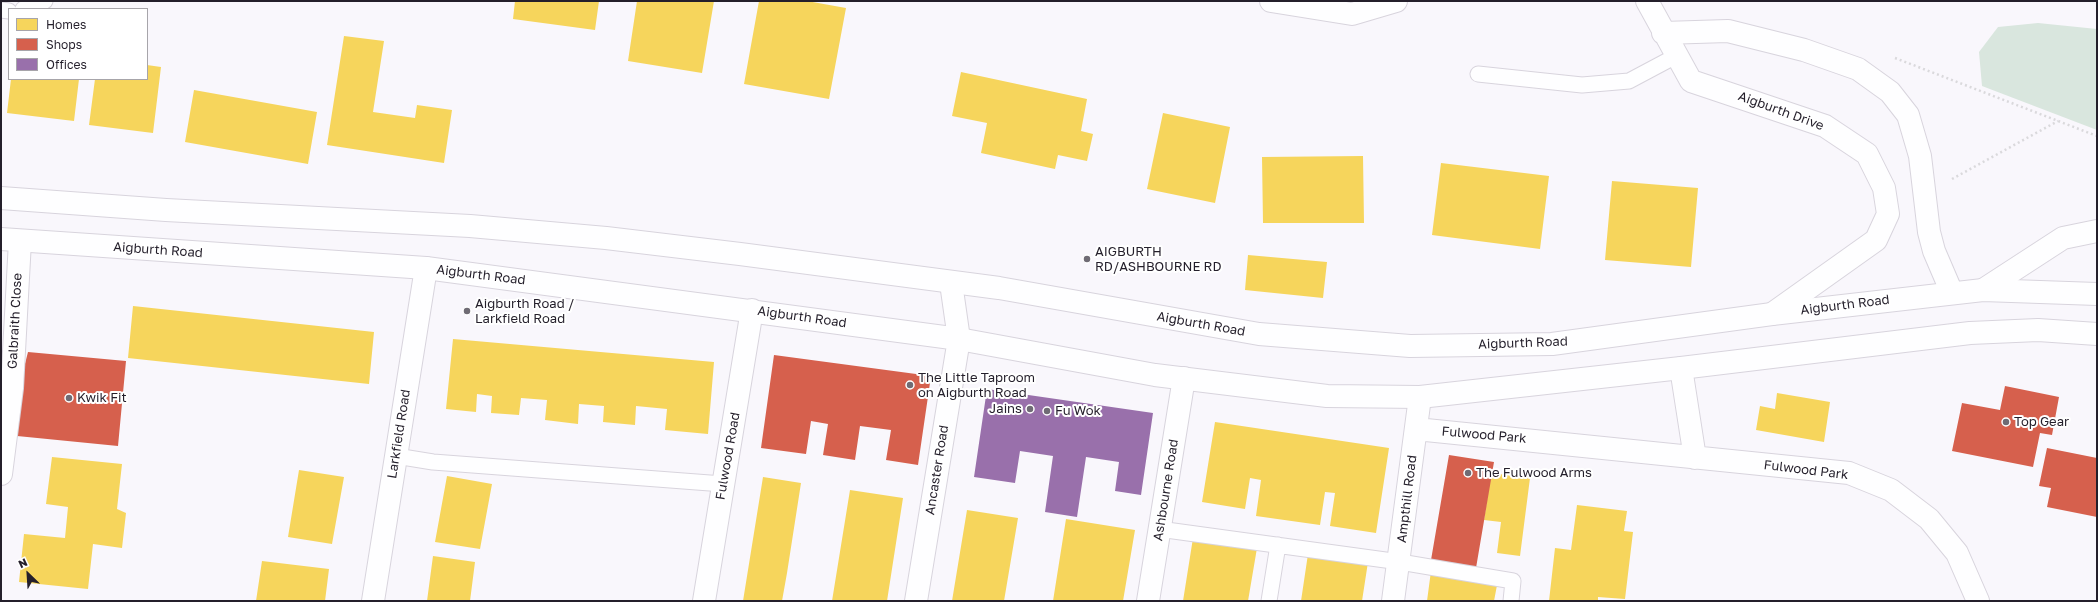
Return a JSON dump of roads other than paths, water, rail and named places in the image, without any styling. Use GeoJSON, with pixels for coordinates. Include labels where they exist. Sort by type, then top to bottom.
{"type":"FeatureCollection","features":[{"type":"Feature","properties":{"kind":"main road"},"geometry":{"type":"LineString","coordinates":[[1271,1],[1352,14],[1396,1]]}},
{"type":"Feature","properties":{"kind":"main road","name":"Aigburth Drive"},"geometry":{"type":"LineString","coordinates":[[1647,1],[1663,33],[1691,81],[1825,126],[1867,154],[1884,188],[1888,214],[1876,240],[1772,314]]}},
{"type":"Feature","properties":{"kind":"main road"},"geometry":{"type":"LineString","coordinates":[[1663,33],[1728,31],[1804,50],[1858,69],[1890,92],[1908,115],[1920,156],[1929,232],[1934,251],[1952,293]]}},
{"type":"Feature","properties":{"kind":"main road","name":"Aigburth Road"},"geometry":{"type":"LineString","coordinates":[[1,198],[174,210],[470,226],[606,238],[740,254],[951,283],[1000,288],[1259,334],[1410,346],[1552,344],[1772,314],[1983,290],[2097,294]]}},
{"type":"Feature","properties":{"kind":"main road"},"geometry":{"type":"LineString","coordinates":[[1983,290],[2063,238],[2097,231]]}},
{"type":"Feature","properties":{"kind":"main road","name":"Aigburth Road"},"geometry":{"type":"LineString","coordinates":[[11,240],[426,268],[752,310],[959,339],[1155,375],[1327,396],[1420,396],[1681,368],[1970,333],[2038,330],[2097,334]]}},
{"type":"Feature","properties":{"kind":"main road","name":"Galbraith Close"},"geometry":{"type":"LineString","coordinates":[[1,474],[12,388],[11,240]]}},
{"type":"Feature","properties":{"kind":"main road","name":"Larkfield Road"},"geometry":{"type":"LineString","coordinates":[[373,601],[426,268]]}},
{"type":"Feature","properties":{"kind":"main road"},"geometry":{"type":"LineString","coordinates":[[951,283],[959,339]]}},
{"type":"Feature","properties":{"kind":"main road","name":"Fulwood Road"},"geometry":{"type":"LineString","coordinates":[[704,601],[752,310]]}},
{"type":"Feature","properties":{"kind":"main road","name":"Ancaster Road"},"geometry":{"type":"LineString","coordinates":[[916,601],[959,339]]}},
{"type":"Feature","properties":{"kind":"main road"},"geometry":{"type":"LineString","coordinates":[[1681,368],[1695,458]]}},
{"type":"Feature","properties":{"kind":"main road","name":"Ashbourne Road"},"geometry":{"type":"LineString","coordinates":[[1148,601],[1184,378]]}},
{"type":"Feature","properties":{"kind":"main road","name":"Ampthill Road"},"geometry":{"type":"LineString","coordinates":[[1393,601],[1400,562],[1420,396]]}},
{"type":"Feature","properties":{"kind":"main road","name":"Fulwood Park"},"geometry":{"type":"LineString","coordinates":[[1416,428],[1849,473],[1891,490],[1929,519],[1957,553],[1978,601]]}},
{"type":"Feature","properties":{"kind":"lane"},"geometry":{"type":"LineString","coordinates":[[30,8],[45,1]]}},
{"type":"Feature","properties":{"kind":"lane"},"geometry":{"type":"LineString","coordinates":[[1478,74],[1582,85],[1629,81],[1676,56]]}},
{"type":"Feature","properties":{"kind":"lane"},"geometry":{"type":"LineString","coordinates":[[396,456],[433,462],[723,484]]}},
{"type":"Feature","properties":{"kind":"lane"},"geometry":{"type":"LineString","coordinates":[[1160,529],[1400,562],[1514,581],[1511,601]]}},
{"type":"Feature","properties":{"kind":"lane"},"geometry":{"type":"LineString","coordinates":[[1269,601],[1278,545]]}},
{"type":"Feature","properties":{"kind":"place","name":"AIGBURTH RD/ASHBOURNE RD"},"geometry":{"type":"Point","coordinates":[1087,259]}},
{"type":"Feature","properties":{"kind":"place","name":"Aigburth Road / Larkfield Road"},"geometry":{"type":"Point","coordinates":[467,311]}},
{"type":"Feature","properties":{"kind":"place","name":"The Little Taproom on Aigburth Road"},"geometry":{"type":"Point","coordinates":[910,385]}},
{"type":"Feature","properties":{"kind":"place","name":"Kwik Fit"},"geometry":{"type":"Point","coordinates":[69,398]}},
{"type":"Feature","properties":{"kind":"place","name":"Jains"},"geometry":{"type":"Point","coordinates":[1030,409]}},
{"type":"Feature","properties":{"kind":"place","name":"Fu Wok"},"geometry":{"type":"Point","coordinates":[1047,411]}},
{"type":"Feature","properties":{"kind":"place","name":"Top Gear"},"geometry":{"type":"Point","coordinates":[2006,422]}},
{"type":"Feature","properties":{"kind":"place","name":"The Fulwood Arms"},"geometry":{"type":"Point","coordinates":[1468,473]}}]}
